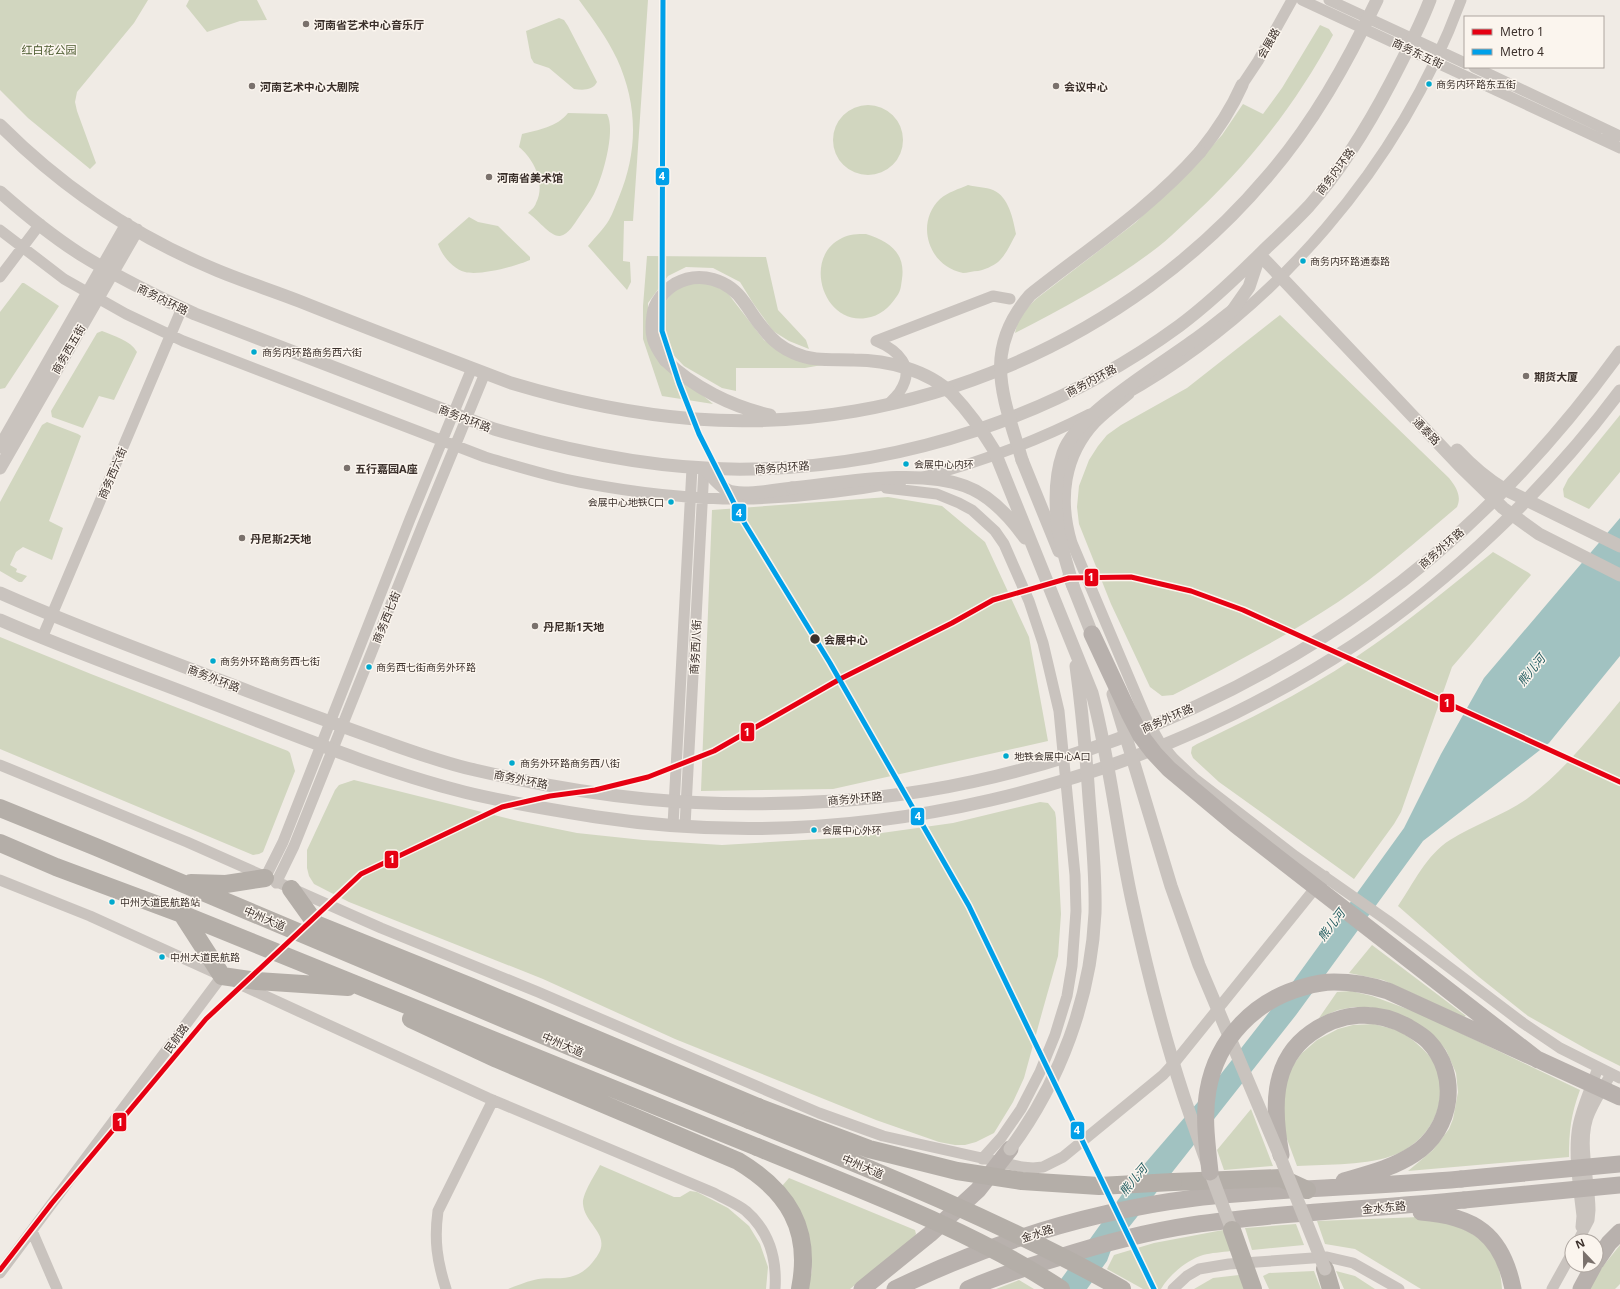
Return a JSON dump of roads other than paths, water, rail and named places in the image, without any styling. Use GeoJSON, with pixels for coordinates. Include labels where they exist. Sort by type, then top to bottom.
{"type":"FeatureCollection","features":[{"type":"Feature","properties":{"kind":"highway","name":"中州大道"},"geometry":{"type":"LineString","coordinates":[[0,808],[578,1050],[754,1113],[893,1179],[992,1222],[1122,1289]]}},
{"type":"Feature","properties":{"kind":"highway","name":"中州大道"},"geometry":{"type":"LineString","coordinates":[[0,843],[56,867],[182,914],[366,988],[757,1146],[869,1193],[953,1230],[1030,1268],[1061,1289]]}},
{"type":"Feature","properties":{"kind":"highway"},"geometry":{"type":"LineString","coordinates":[[179,882],[226,884],[277,883],[316,924],[472,987],[754,1113],[869,1149],[928,1165],[1022,1181],[1099,1186],[1281,1178],[1308,1190]]}},
{"type":"Feature","properties":{"kind":"highway"},"geometry":{"type":"LineString","coordinates":[[182,914],[222,976],[257,981],[366,988],[410,1018],[497,1059],[738,1161],[758,1173],[784,1200],[792,1214],[801,1236],[803,1263],[800,1289]]}},
{"type":"Feature","properties":{"kind":"highway"},"geometry":{"type":"LineString","coordinates":[[1232,1230],[1253,1289]]}},
{"type":"Feature","properties":{"kind":"highway"},"geometry":{"type":"LineString","coordinates":[[1325,1269],[1333,1289]]}},
{"type":"Feature","properties":{"kind":"main road"},"geometry":{"type":"LineString","coordinates":[[1092,634],[1129,713],[1142,736],[1154,753],[1169,769],[1236,825],[1538,1060]]}},
{"type":"Feature","properties":{"kind":"main road"},"geometry":{"type":"LineString","coordinates":[[1210,1172],[1205,1126],[1205,1109],[1208,1089],[1220,1053],[1231,1035],[1243,1021],[1258,1008],[1289,991],[1314,984],[1333,982],[1356,983],[1373,986],[1407,999],[1620,1098]]}},
{"type":"Feature","properties":{"kind":"main road"},"geometry":{"type":"LineString","coordinates":[[1281,1159],[1276,1130],[1276,1090],[1282,1070],[1290,1054],[1304,1038],[1320,1027],[1334,1020],[1349,1016],[1364,1015],[1383,1017],[1402,1024],[1428,1041],[1437,1054],[1446,1072],[1449,1086],[1448,1105],[1444,1120],[1436,1134],[1415,1154],[1383,1169],[1308,1190]]}},
{"type":"Feature","properties":{"kind":"main road"},"geometry":{"type":"LineString","coordinates":[[862,1289],[930,1234],[978,1190],[1010,1149]]}},
{"type":"Feature","properties":{"kind":"main road","name":"金水东路"},"geometry":{"type":"LineString","coordinates":[[1187,1199],[1461,1179],[1620,1164]]}},
{"type":"Feature","properties":{"kind":"main road","name":"金水东路"},"geometry":{"type":"LineString","coordinates":[[968,1289],[1010,1272],[1072,1252],[1149,1233],[1192,1226],[1265,1216],[1352,1210],[1620,1185]]}},
{"type":"Feature","properties":{"kind":"main road","name":"金水路"},"geometry":{"type":"LineString","coordinates":[[895,1289],[957,1260],[1044,1229],[1087,1218],[1187,1199]]}},
{"type":"Feature","properties":{"kind":"main road"},"geometry":{"type":"LineString","coordinates":[[1352,1210],[1409,1211],[1444,1214],[1476,1225],[1500,1250],[1507,1264],[1513,1289]]}},
{"type":"Feature","properties":{"kind":"main road"},"geometry":{"type":"LineString","coordinates":[[1232,1230],[1262,1289]]}},
{"type":"Feature","properties":{"kind":"main road"},"geometry":{"type":"LineString","coordinates":[[1604,1250],[1620,1232]]}},
{"type":"Feature","properties":{"kind":"main road"},"geometry":{"type":"LineString","coordinates":[[1581,1289],[1590,1273]]}},
{"type":"Feature","properties":{"kind":"street","name":"会展路"},"geometry":{"type":"LineString","coordinates":[[1242,85],[1258,61],[1292,0]]}},
{"type":"Feature","properties":{"kind":"street","name":"商务东五街"},"geometry":{"type":"LineString","coordinates":[[1302,0],[1366,23],[1437,56],[1620,148]]}},
{"type":"Feature","properties":{"kind":"street","name":"商务东五街"},"geometry":{"type":"LineString","coordinates":[[1329,0],[1366,23]]}},
{"type":"Feature","properties":{"kind":"street"},"geometry":{"type":"LineString","coordinates":[[0,124],[46,167],[107,213],[163,245],[214,269],[511,383],[554,396],[634,412],[698,419],[751,420],[788,418],[829,414],[888,405],[959,384],[1034,355],[1123,305],[1174,267],[1235,211],[1268,176],[1322,103],[1377,0]]}},
{"type":"Feature","properties":{"kind":"street","name":"商务内环路"},"geometry":{"type":"LineString","coordinates":[[0,192],[80,254],[140,288],[182,308],[494,429],[534,441],[584,453],[640,462],[698,468],[752,469],[835,463],[891,454],[959,436],[1021,414],[1083,385],[1150,346],[1205,305],[1230,284],[1310,204],[1344,160],[1377,108],[1410,44],[1430,0]]}},
{"type":"Feature","properties":{"kind":"street"},"geometry":{"type":"LineString","coordinates":[[0,230],[64,279],[126,314],[171,335],[455,446],[533,472],[622,490],[703,498],[752,499],[792,497],[874,487],[904,482],[930,475],[1000,453],[1067,426],[1136,389],[1184,358],[1224,328],[1284,274],[1332,221],[1365,179],[1385,151],[1437,56],[1461,0]]}},
{"type":"Feature","properties":{"kind":"street","name":"商务东五街"},"geometry":{"type":"LineString","coordinates":[[1437,56],[1464,63]]}},
{"type":"Feature","properties":{"kind":"street"},"geometry":{"type":"LineString","coordinates":[[1476,68],[1620,136]]}},
{"type":"Feature","properties":{"kind":"street"},"geometry":{"type":"LineString","coordinates":[[1242,85],[1218,130],[1180,176],[1153,200],[1030,295],[1017,310],[1006,332],[1001,350],[1000,375],[1003,394],[1022,460],[1092,634],[1121,719],[1171,886],[1199,965],[1281,1159],[1325,1269]]}},
{"type":"Feature","properties":{"kind":"street"},"geometry":{"type":"LineString","coordinates":[[0,277],[40,224]]}},
{"type":"Feature","properties":{"kind":"street","name":"商务西五街"},"geometry":{"type":"LineString","coordinates":[[0,447],[108,270],[132,227]]}},
{"type":"Feature","properties":{"kind":"street"},"geometry":{"type":"LineString","coordinates":[[1073,586],[1058,528],[1057,488],[1059,468],[1063,451],[1070,438],[1082,424],[1109,401],[1233,310],[1249,287],[1263,252]]}},
{"type":"Feature","properties":{"kind":"street","name":"通泰路"},"geometry":{"type":"LineString","coordinates":[[1263,252],[1466,459],[1495,483],[1504,489],[1552,511],[1620,546]]}},
{"type":"Feature","properties":{"kind":"street","name":"通泰路"},"geometry":{"type":"LineString","coordinates":[[1284,274],[1459,465],[1494,499],[1511,514],[1539,534],[1620,575]]}},
{"type":"Feature","properties":{"kind":"street"},"geometry":{"type":"LineString","coordinates":[[788,418],[757,412],[713,395],[693,382],[665,360],[652,339],[651,327],[653,312],[658,301],[671,286],[680,281],[699,277],[716,280],[730,287],[744,301],[766,332],[782,346],[793,353],[819,360],[882,362],[905,367],[921,374],[951,393],[970,416],[994,450],[1092,693],[1098,716],[1122,851],[1145,956],[1181,1089],[1232,1230]]}},
{"type":"Feature","properties":{"kind":"street","name":"商务西五街"},"geometry":{"type":"LineString","coordinates":[[0,468],[93,295]]}},
{"type":"Feature","properties":{"kind":"street"},"geometry":{"type":"LineString","coordinates":[[888,405],[901,391],[905,379],[906,369],[901,358],[895,351],[876,341],[993,296],[1010,299]]}},
{"type":"Feature","properties":{"kind":"street","name":"商务西六街"},"geometry":{"type":"LineString","coordinates":[[42,638],[182,308]]}},
{"type":"Feature","properties":{"kind":"street","name":"商务外环路"},"geometry":{"type":"LineString","coordinates":[[0,593],[92,633],[408,750],[470,769],[566,789],[647,799],[680,801],[749,804],[862,798],[902,793],[987,779],[1064,757],[1111,741],[1150,726],[1227,691],[1283,661],[1340,626],[1378,600],[1424,563],[1494,499],[1537,455],[1585,399],[1620,352]]}},
{"type":"Feature","properties":{"kind":"street","name":"商务西七街"},"geometry":{"type":"LineString","coordinates":[[277,883],[283,842],[327,747],[410,519],[472,368]]}},
{"type":"Feature","properties":{"kind":"street","name":"商务西七街"},"geometry":{"type":"LineString","coordinates":[[336,724],[485,373]]}},
{"type":"Feature","properties":{"kind":"street"},"geometry":{"type":"LineString","coordinates":[[1136,389],[1096,422],[1083,439],[1076,450],[1066,479],[1064,498],[1066,525],[1072,543],[1150,726],[1173,758],[1194,778],[1295,856],[1388,921],[1523,1023],[1560,1048],[1616,1076],[1589,1112],[1585,1130],[1590,1210],[1589,1220],[1582,1233]]}},
{"type":"Feature","properties":{"kind":"street","name":"商务外环路"},"geometry":{"type":"LineString","coordinates":[[0,620],[42,638],[327,747],[401,774],[465,792],[600,818],[645,823],[771,828],[864,822],[992,801],[1066,780],[1163,745],[1237,711],[1294,681],[1353,645],[1391,618],[1439,580],[1526,500],[1603,414],[1620,391]]}},
{"type":"Feature","properties":{"kind":"street"},"geometry":{"type":"LineString","coordinates":[[698,468],[731,492],[752,493],[873,479],[902,478],[942,481],[965,486],[983,495],[1010,519],[1036,553]]}},
{"type":"Feature","properties":{"kind":"street","name":"商务西八街"},"geometry":{"type":"LineString","coordinates":[[679,825],[691,497],[698,468]]}},
{"type":"Feature","properties":{"kind":"street","name":"商务西八街"},"geometry":{"type":"LineString","coordinates":[[680,801],[703,498],[698,468]]}},
{"type":"Feature","properties":{"kind":"street"},"geometry":{"type":"LineString","coordinates":[[874,487],[937,494],[972,510],[995,531],[1004,544],[1029,601],[1043,643],[1059,711],[1075,875],[1076,911],[1072,966],[1067,996],[1055,1035],[1040,1072],[1021,1108],[1001,1138],[982,1159]]}},
{"type":"Feature","properties":{"kind":"street"},"geometry":{"type":"LineString","coordinates":[[1010,1149],[1025,1129],[1056,1071],[1083,994],[1093,936],[1095,888],[1092,833],[1082,707],[1072,642]]}},
{"type":"Feature","properties":{"kind":"street"},"geometry":{"type":"LineString","coordinates":[[0,765],[187,842],[277,883],[389,931],[538,992],[819,1112],[884,1136],[1000,1163],[1033,1168],[1052,1163],[1064,1157],[1162,1075],[1175,1062],[1325,876]]}},
{"type":"Feature","properties":{"kind":"street"},"geometry":{"type":"LineString","coordinates":[[0,880],[90,916],[493,1100],[714,1193],[745,1210],[758,1223],[768,1240],[774,1256],[776,1275],[775,1289]]}},
{"type":"Feature","properties":{"kind":"street","name":"民航路"},"geometry":{"type":"LineString","coordinates":[[0,1273],[222,976]]}},
{"type":"Feature","properties":{"kind":"street"},"geometry":{"type":"LineString","coordinates":[[1580,1233],[1582,1216],[1576,1144],[1578,1127],[1583,1108],[1598,1068]]}},
{"type":"Feature","properties":{"kind":"street"},"geometry":{"type":"LineString","coordinates":[[446,1289],[441,1274],[436,1249],[435,1230],[438,1211],[493,1100]]}},
{"type":"Feature","properties":{"kind":"street"},"geometry":{"type":"LineString","coordinates":[[32,1231],[57,1289]]}},
{"type":"Feature","properties":{"kind":"street"},"geometry":{"type":"LineString","coordinates":[[1173,1289],[1187,1276],[1199,1269],[1229,1264],[1294,1258],[1327,1257],[1352,1263],[1399,1289]]}},
{"type":"Feature","properties":{"kind":"street"},"geometry":{"type":"LineString","coordinates":[[1184,1289],[1192,1279],[1211,1267]]}},
{"type":"Feature","properties":{"kind":"street"},"geometry":{"type":"LineString","coordinates":[[1556,1287],[1564,1270]]}},
{"type":"Feature","properties":{"kind":"water","name":"熊儿河"},"geometry":{"type":"Polygon","coordinates":[[[1620,518],[1620,656],[1549,743],[1423,841],[1296,1015],[1111,1250],[1107,1261],[1087,1289],[1054,1289],[1141,1168],[1210,1088],[1292,983],[1404,828],[1441,754],[1484,678],[1620,518]]]}},
{"type":"Feature","properties":{"kind":"metro line","name":"4"},"geometry":{"type":"LineString","coordinates":[[663,0],[662,331],[679,383],[699,434],[742,519],[830,663],[969,906],[1154,1289]]}},
{"type":"Feature","properties":{"kind":"metro line","name":"1"},"geometry":{"type":"LineString","coordinates":[[0,1270],[52,1203],[206,1019],[361,874],[502,807],[550,796],[595,790],[648,777],[714,751],[840,679],[952,623],[993,600],[1069,578],[1131,577],[1191,591],[1243,610],[1620,782]]}},
{"type":"Feature","properties":{"kind":"place","name":"河南省艺术中心音乐厅"},"geometry":{"type":"Point","coordinates":[306,24]}},
{"type":"Feature","properties":{"kind":"place","name":"商务内环路东五街"},"geometry":{"type":"Point","coordinates":[1429,84]}},
{"type":"Feature","properties":{"kind":"place","name":"河南艺术中心大剧院"},"geometry":{"type":"Point","coordinates":[252,86]}},
{"type":"Feature","properties":{"kind":"place","name":"会议中心"},"geometry":{"type":"Point","coordinates":[1056,86]}},
{"type":"Feature","properties":{"kind":"place","name":"河南省美术馆"},"geometry":{"type":"Point","coordinates":[489,177]}},
{"type":"Feature","properties":{"kind":"place","name":"商务内环路通泰路"},"geometry":{"type":"Point","coordinates":[1303,261]}},
{"type":"Feature","properties":{"kind":"place","name":"商务内环路商务西六街"},"geometry":{"type":"Point","coordinates":[254,352]}},
{"type":"Feature","properties":{"kind":"place","name":"期货大厦"},"geometry":{"type":"Point","coordinates":[1526,376]}},
{"type":"Feature","properties":{"kind":"place","name":"会展中心内环"},"geometry":{"type":"Point","coordinates":[906,464]}},
{"type":"Feature","properties":{"kind":"place","name":"五行嘉园A座"},"geometry":{"type":"Point","coordinates":[347,468]}},
{"type":"Feature","properties":{"kind":"place","name":"会展中心地铁C口"},"geometry":{"type":"Point","coordinates":[671,502]}},
{"type":"Feature","properties":{"kind":"place","name":"丹尼斯2天地"},"geometry":{"type":"Point","coordinates":[242,538]}},
{"type":"Feature","properties":{"kind":"place","name":"丹尼斯1天地"},"geometry":{"type":"Point","coordinates":[535,626]}},
{"type":"Feature","properties":{"kind":"place","name":"会展中心"},"geometry":{"type":"Point","coordinates":[815,639]}},
{"type":"Feature","properties":{"kind":"place","name":"商务外环路商务西七街"},"geometry":{"type":"Point","coordinates":[213,661]}},
{"type":"Feature","properties":{"kind":"place","name":"商务西七街商务外环路"},"geometry":{"type":"Point","coordinates":[369,667]}},
{"type":"Feature","properties":{"kind":"place","name":"地铁会展中心A口"},"geometry":{"type":"Point","coordinates":[1006,756]}},
{"type":"Feature","properties":{"kind":"place","name":"商务外环路商务西八街"},"geometry":{"type":"Point","coordinates":[512,763]}},
{"type":"Feature","properties":{"kind":"place","name":"会展中心外环"},"geometry":{"type":"Point","coordinates":[814,830]}},
{"type":"Feature","properties":{"kind":"place","name":"中州大道民航路站"},"geometry":{"type":"Point","coordinates":[112,902]}},
{"type":"Feature","properties":{"kind":"place","name":"中州大道民航路"},"geometry":{"type":"Point","coordinates":[162,957]}},
{"type":"Feature","properties":{"kind":"park label","name":"红白花公园"},"geometry":{"type":"Point","coordinates":[49,49]}}]}
